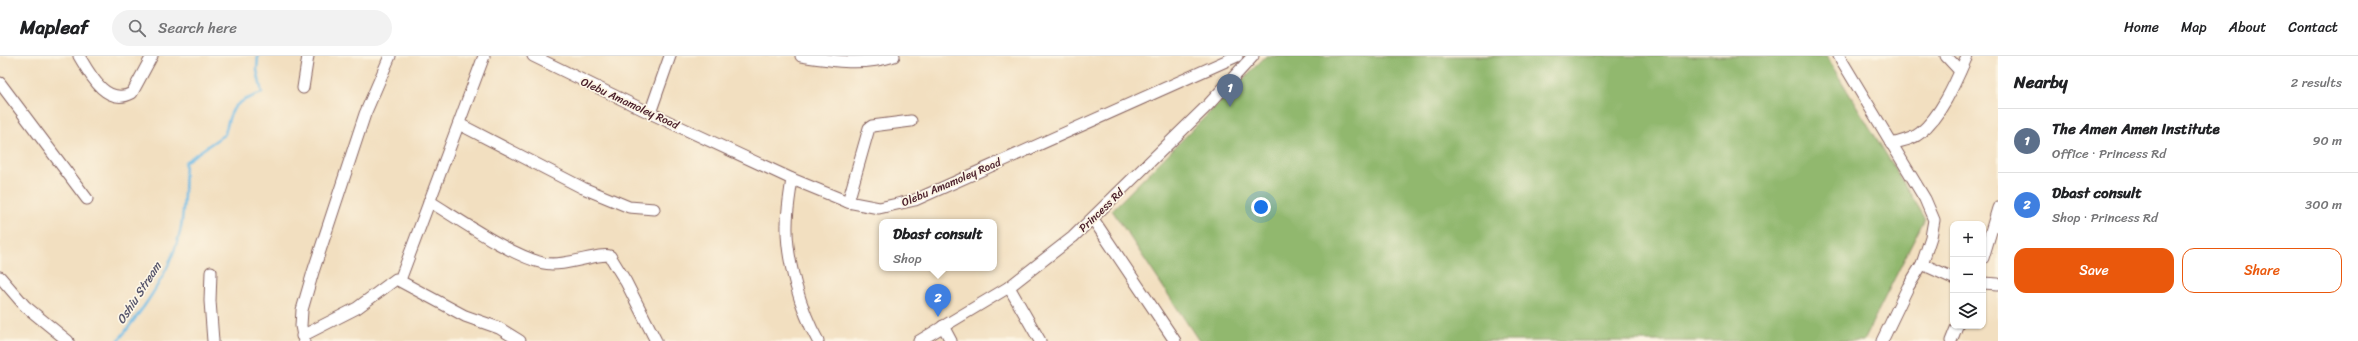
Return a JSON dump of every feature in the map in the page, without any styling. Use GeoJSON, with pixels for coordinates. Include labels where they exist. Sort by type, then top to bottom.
{"type":"FeatureCollection","features":[{"type":"Feature","properties":{"kind":"street"},"geometry":{"type":"LineString","coordinates":[[79,56],[94,82],[103,90],[117,95],[132,93],[152,56]]}},
{"type":"Feature","properties":{"kind":"street"},"geometry":{"type":"LineString","coordinates":[[303,88],[308,56]]}},
{"type":"Feature","properties":{"kind":"street"},"geometry":{"type":"LineString","coordinates":[[390,56],[365,114],[320,250],[302,310],[303,338],[357,308],[392,280],[400,280],[465,316],[499,328],[520,341]]}},
{"type":"Feature","properties":{"kind":"street"},"geometry":{"type":"LineString","coordinates":[[400,280],[484,56]]}},
{"type":"Feature","properties":{"kind":"street","name":"Olebu Amamoley Road"},"geometry":{"type":"LineString","coordinates":[[533,56],[650,113],[792,179],[848,202],[879,208],[915,200],[1237,56]]}},
{"type":"Feature","properties":{"kind":"street"},"geometry":{"type":"LineString","coordinates":[[650,113],[670,56]]}},
{"type":"Feature","properties":{"kind":"street"},"geometry":{"type":"LineString","coordinates":[[801,56],[846,62],[879,61],[894,56]]}},
{"type":"Feature","properties":{"kind":"street","name":"Princess Rd"},"geometry":{"type":"LineString","coordinates":[[923,338],[1009,287],[1093,219],[1215,98],[1253,56]]}},
{"type":"Feature","properties":{"kind":"street"},"geometry":{"type":"LineString","coordinates":[[1839,56],[1932,213],[1934,227],[1922,264],[1908,287],[1882,341]]}},
{"type":"Feature","properties":{"kind":"street"},"geometry":{"type":"LineString","coordinates":[[1946,56],[1960,71]]}},
{"type":"Feature","properties":{"kind":"street"},"geometry":{"type":"LineString","coordinates":[[1891,144],[1914,137],[1931,122],[1967,56]]}},
{"type":"Feature","properties":{"kind":"street"},"geometry":{"type":"LineString","coordinates":[[0,83],[87,199]]}},
{"type":"Feature","properties":{"kind":"street"},"geometry":{"type":"LineString","coordinates":[[848,202],[869,128],[872,126],[911,121]]}},
{"type":"Feature","properties":{"kind":"street"},"geometry":{"type":"LineString","coordinates":[[459,124],[583,188],[629,207],[654,209]]}},
{"type":"Feature","properties":{"kind":"street"},"geometry":{"type":"LineString","coordinates":[[792,179],[788,204],[788,239],[802,307],[818,341]]}},
{"type":"Feature","properties":{"kind":"street"},"geometry":{"type":"LineString","coordinates":[[429,202],[520,254],[543,263],[567,263],[603,255],[610,256],[626,282],[656,341]]}},
{"type":"Feature","properties":{"kind":"street"},"geometry":{"type":"LineString","coordinates":[[1983,257],[1998,208]]}},
{"type":"Feature","properties":{"kind":"street"},"geometry":{"type":"LineString","coordinates":[[1093,219],[1171,340]]}},
{"type":"Feature","properties":{"kind":"street"},"geometry":{"type":"LineString","coordinates":[[1922,264],[1950,277]]}},
{"type":"Feature","properties":{"kind":"street"},"geometry":{"type":"LineString","coordinates":[[211,272],[210,301],[213,341]]}},
{"type":"Feature","properties":{"kind":"street"},"geometry":{"type":"LineString","coordinates":[[0,277],[25,306],[68,341]]}},
{"type":"Feature","properties":{"kind":"street"},"geometry":{"type":"LineString","coordinates":[[1986,283],[1998,284]]}},
{"type":"Feature","properties":{"kind":"street"},"geometry":{"type":"LineString","coordinates":[[1009,287],[1040,341]]}},
{"type":"Feature","properties":{"kind":"street"},"geometry":{"type":"LineString","coordinates":[[943,326],[951,341]]}},
{"type":"Feature","properties":{"kind":"street"},"geometry":{"type":"LineString","coordinates":[[1951,341],[1956,329]]}},
{"type":"Feature","properties":{"kind":"green space"},"geometry":{"type":"Polygon","coordinates":[[[1266,56],[1826,56],[1925,218],[1863,341],[1199,341],[1112,210],[1266,56]]]}},
{"type":"Feature","properties":{"kind":"waterway","name":"Oshiu Stream"},"geometry":{"type":"LineString","coordinates":[[118,341],[155,290],[176,247],[183,215],[185,162],[225,134],[230,116],[235,106],[262,93],[257,70],[258,56]]}},
{"type":"Feature","properties":{"kind":"place","name":"The Amen Amen Institute"},"geometry":{"type":"Point","coordinates":[1230,107]}},
{"type":"Feature","properties":{"kind":"place","name":"Dbast consult"},"geometry":{"type":"Point","coordinates":[938,317]}}]}
